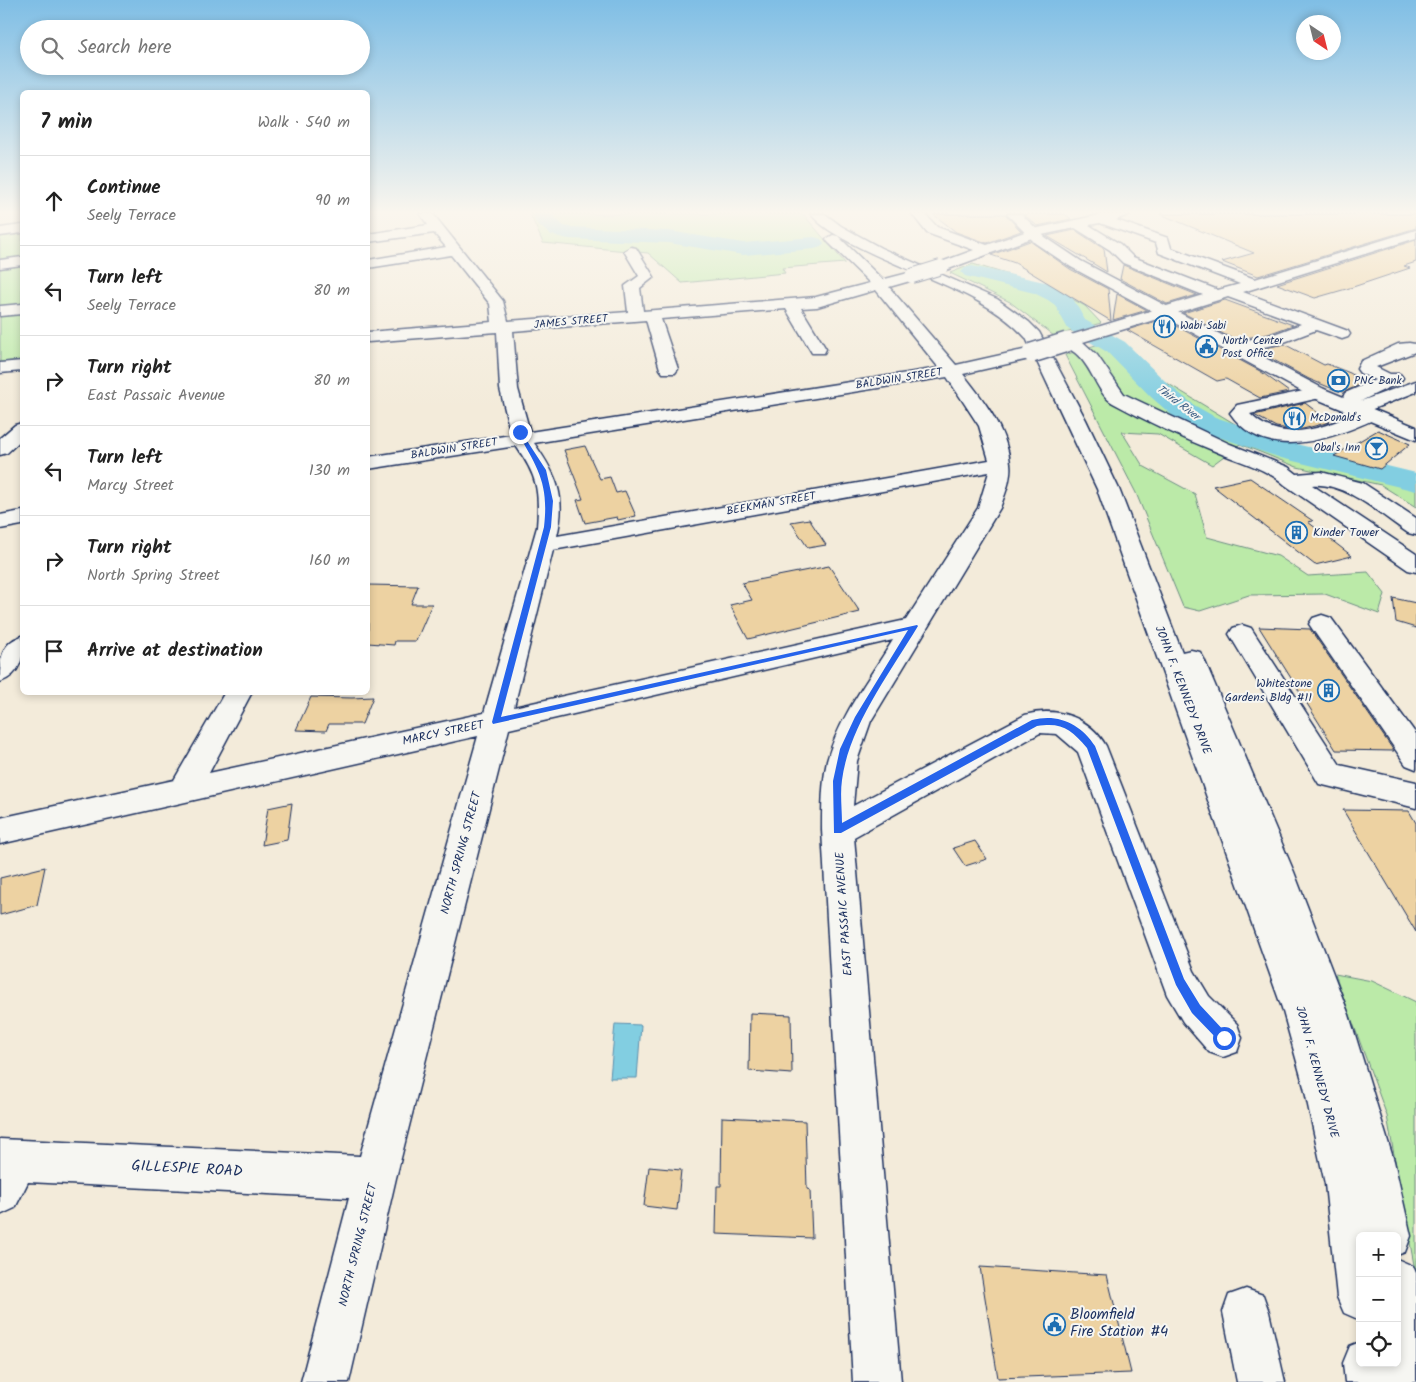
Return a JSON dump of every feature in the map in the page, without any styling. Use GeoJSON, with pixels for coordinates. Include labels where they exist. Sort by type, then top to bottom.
{"type":"FeatureCollection","features":[{"type":"Feature","properties":{"kind":"street","name":"NORTH SPRING STREET"},"geometry":{"type":"LineString","coordinates":[[325,1382],[375,1178],[548,527],[550,501],[543,470],[522,439],[509,389],[505,327],[500,322],[498,304],[478,278]]}},
{"type":"Feature","properties":{"kind":"street"},"geometry":{"type":"LineString","coordinates":[[645,278],[632,286],[669,369]]}},
{"type":"Feature","properties":{"kind":"street","name":"EAST PASSAIC AVENUE"},"geometry":{"type":"LineString","coordinates":[[874,278],[951,371],[983,416],[996,440],[1000,464],[997,486],[989,508],[914,626],[858,720],[844,749],[837,781],[838,830],[877,1382]]}},
{"type":"Feature","properties":{"kind":"street","name":"JAMES STREET"},"geometry":{"type":"LineString","coordinates":[[370,337],[832,300],[904,278]]}},
{"type":"Feature","properties":{"kind":"street","name":"JOHN F. KENNEDY DRIVE"},"geometry":{"type":"LineString","coordinates":[[939,278],[992,302],[1023,325],[1042,352],[1108,489],[1301,1008],[1324,1087],[1346,1184],[1358,1277]]}},
{"type":"Feature","properties":{"kind":"street","name":"JOHN F. KENNEDY DRIVE"},"geometry":{"type":"LineString","coordinates":[[951,278],[1000,300],[1034,324],[1055,352],[1124,490],[1304,942],[1330,1012],[1356,1094],[1381,1194],[1388,1232]]}},
{"type":"Feature","properties":{"kind":"street"},"geometry":{"type":"LineString","coordinates":[[1102,278],[1318,393],[1416,434]]}},
{"type":"Feature","properties":{"kind":"street"},"geometry":{"type":"LineString","coordinates":[[1183,278],[1342,334]]}},
{"type":"Feature","properties":{"kind":"street"},"geometry":{"type":"LineString","coordinates":[[1196,278],[1226,293]]}},
{"type":"Feature","properties":{"kind":"street"},"geometry":{"type":"LineString","coordinates":[[1239,278],[1254,284]]}},
{"type":"Feature","properties":{"kind":"street","name":"BALDWIN STREET"},"geometry":{"type":"LineString","coordinates":[[370,463],[998,363],[1272,278]]}},
{"type":"Feature","properties":{"kind":"street"},"geometry":{"type":"LineString","coordinates":[[791,304],[818,349]]}},
{"type":"Feature","properties":{"kind":"street"},"geometry":{"type":"LineString","coordinates":[[0,312],[20,310]]}},
{"type":"Feature","properties":{"kind":"street"},"geometry":{"type":"LineString","coordinates":[[1231,348],[1274,340],[1315,325]]}},
{"type":"Feature","properties":{"kind":"street"},"geometry":{"type":"LineString","coordinates":[[1073,340],[1091,359],[1117,398],[1223,448],[1281,471],[1292,482],[1416,565]]}},
{"type":"Feature","properties":{"kind":"street"},"geometry":{"type":"LineString","coordinates":[[1404,377],[1366,369],[1367,365],[1404,348],[1414,348]]}},
{"type":"Feature","properties":{"kind":"street"},"geometry":{"type":"LineString","coordinates":[[0,368],[20,366]]}},
{"type":"Feature","properties":{"kind":"street"},"geometry":{"type":"LineString","coordinates":[[1318,393],[1244,409],[1240,413],[1246,422],[1256,428],[1283,438],[1308,438],[1360,412],[1404,377]]}},
{"type":"Feature","properties":{"kind":"street"},"geometry":{"type":"LineString","coordinates":[[1360,412],[1352,397],[1404,377]]}},
{"type":"Feature","properties":{"kind":"street"},"geometry":{"type":"LineString","coordinates":[[0,449],[20,431]]}},
{"type":"Feature","properties":{"kind":"street","name":"BEEKMAN STREET"},"geometry":{"type":"LineString","coordinates":[[543,545],[1000,464]]}},
{"type":"Feature","properties":{"kind":"street"},"geometry":{"type":"LineString","coordinates":[[1292,482],[1321,478],[1355,488],[1416,528]]}},
{"type":"Feature","properties":{"kind":"street"},"geometry":{"type":"LineString","coordinates":[[0,522],[20,518]]}},
{"type":"Feature","properties":{"kind":"street"},"geometry":{"type":"LineString","coordinates":[[1322,624],[1416,758]]}},
{"type":"Feature","properties":{"kind":"street","name":"MARCY STREET"},"geometry":{"type":"LineString","coordinates":[[0,831],[184,788],[496,722],[914,626]]}},
{"type":"Feature","properties":{"kind":"street"},"geometry":{"type":"LineString","coordinates":[[1242,634],[1330,776],[1416,795]]}},
{"type":"Feature","properties":{"kind":"street"},"geometry":{"type":"LineString","coordinates":[[0,672],[20,647]]}},
{"type":"Feature","properties":{"kind":"street"},"geometry":{"type":"LineString","coordinates":[[184,788],[237,695]]}},
{"type":"Feature","properties":{"kind":"street"},"geometry":{"type":"LineString","coordinates":[[838,830],[1035,723],[1054,720],[1076,730],[1091,746],[1180,982],[1196,1009],[1224,1038]]}},
{"type":"Feature","properties":{"kind":"street","name":"GILLESPIE ROAD"},"geometry":{"type":"LineString","coordinates":[[6,1171],[375,1178]]}},
{"type":"Feature","properties":{"kind":"street"},"geometry":{"type":"LineString","coordinates":[[1401,1307],[1413,1382]]}},
{"type":"Feature","properties":{"kind":"street"},"geometry":{"type":"LineString","coordinates":[[1246,1312],[1261,1382]]}},
{"type":"Feature","properties":{"kind":"street"},"geometry":{"type":"LineString","coordinates":[[1367,1367],[1368,1382]]}},
{"type":"Feature","properties":{"kind":"green space"},"geometry":{"type":"Polygon","coordinates":[[[0,278],[20,278],[20,360],[0,362],[0,278]]]}},
{"type":"Feature","properties":{"kind":"green space"},"geometry":{"type":"Polygon","coordinates":[[[677,278],[728,278],[682,283],[677,278]]]}},
{"type":"Feature","properties":{"kind":"green space"},"geometry":{"type":"Polygon","coordinates":[[[961,278],[1021,278],[1052,288],[1085,306],[1101,323],[1054,336],[1010,302],[961,278]]]}},
{"type":"Feature","properties":{"kind":"green space"},"geometry":{"type":"Polygon","coordinates":[[[1111,340],[1157,377],[1255,436],[1416,480],[1416,507],[1381,485],[1297,467],[1240,444],[1212,465],[1158,434],[1122,432],[1143,466],[1195,494],[1207,537],[1278,556],[1308,576],[1368,572],[1385,594],[1379,614],[1325,594],[1249,595],[1200,611],[1183,607],[1136,493],[1065,355],[1111,340]]]}},
{"type":"Feature","properties":{"kind":"green space"},"geometry":{"type":"Polygon","coordinates":[[[1335,974],[1372,981],[1416,1002],[1416,1276],[1387,1116],[1335,974]]]}},
{"type":"Feature","properties":{"kind":"water"},"geometry":{"type":"Polygon","coordinates":[[[615,1024],[641,1025],[637,1078],[610,1078],[615,1024]]]}},
{"type":"Feature","properties":{"kind":"building"},"geometry":{"type":"Polygon","coordinates":[[[1041,278],[1088,278],[1108,289],[1111,321],[1041,278]]]}},
{"type":"Feature","properties":{"kind":"building"},"geometry":{"type":"Polygon","coordinates":[[[1156,278],[1197,295],[1167,304],[1120,279],[1156,278]]]}},
{"type":"Feature","properties":{"kind":"building"},"geometry":{"type":"Polygon","coordinates":[[[1294,278],[1379,278],[1315,298],[1277,284],[1294,278]]]}},
{"type":"Feature","properties":{"kind":"building"},"geometry":{"type":"Polygon","coordinates":[[[1117,294],[1147,310],[1113,320],[1117,294]]]}},
{"type":"Feature","properties":{"kind":"building"},"geometry":{"type":"Polygon","coordinates":[[[1225,300],[1293,325],[1268,334],[1235,340],[1183,313],[1225,300]]]}},
{"type":"Feature","properties":{"kind":"building"},"geometry":{"type":"Polygon","coordinates":[[[1163,319],[1260,371],[1289,392],[1260,398],[1226,379],[1217,381],[1127,330],[1163,319]]]}},
{"type":"Feature","properties":{"kind":"building"},"geometry":{"type":"Polygon","coordinates":[[[1284,344],[1324,365],[1327,364],[1350,373],[1355,376],[1352,377],[1364,383],[1344,392],[1338,391],[1309,379],[1255,350],[1284,344]]]}},
{"type":"Feature","properties":{"kind":"building"},"geometry":{"type":"Polygon","coordinates":[[[1305,403],[1330,422],[1303,429],[1289,429],[1276,427],[1254,415],[1305,403]]]}},
{"type":"Feature","properties":{"kind":"building","name":"Obal's Inn"},"geometry":{"type":"Polygon","coordinates":[[[1378,430],[1410,444],[1380,469],[1334,456],[1378,430]]]}},
{"type":"Feature","properties":{"kind":"building"},"geometry":{"type":"Polygon","coordinates":[[[585,446],[600,479],[610,477],[616,493],[625,491],[636,516],[618,520],[617,517],[585,523],[577,500],[583,499],[564,450],[585,446]]]}},
{"type":"Feature","properties":{"kind":"building","name":"Kinder Tower"},"geometry":{"type":"Polygon","coordinates":[[[1250,478],[1313,521],[1308,522],[1352,556],[1315,565],[1213,486],[1250,478]]]}},
{"type":"Feature","properties":{"kind":"building"},"geometry":{"type":"Polygon","coordinates":[[[809,519],[826,545],[808,548],[791,522],[809,519]]]}},
{"type":"Feature","properties":{"kind":"building"},"geometry":{"type":"Polygon","coordinates":[[[829,566],[860,612],[748,639],[730,605],[752,600],[742,583],[829,566]]]}},
{"type":"Feature","properties":{"kind":"building"},"geometry":{"type":"Polygon","coordinates":[[[370,585],[418,586],[411,604],[432,604],[416,641],[395,641],[394,645],[370,643],[370,585]]]}},
{"type":"Feature","properties":{"kind":"building"},"geometry":{"type":"Polygon","coordinates":[[[1393,598],[1416,603],[1416,628],[1396,622],[1393,598]]]}},
{"type":"Feature","properties":{"kind":"building","name":"Whitestone Gardens Bldg #11"},"geometry":{"type":"Polygon","coordinates":[[[1259,627],[1310,629],[1394,751],[1336,750],[1259,627]]]}},
{"type":"Feature","properties":{"kind":"building"},"geometry":{"type":"Polygon","coordinates":[[[311,697],[373,697],[362,724],[329,724],[326,731],[296,730],[311,697]]]}},
{"type":"Feature","properties":{"kind":"building"},"geometry":{"type":"Polygon","coordinates":[[[292,803],[287,840],[262,845],[268,808],[292,803]]]}},
{"type":"Feature","properties":{"kind":"building"},"geometry":{"type":"Polygon","coordinates":[[[1343,810],[1409,811],[1416,823],[1416,932],[1343,810]]]}},
{"type":"Feature","properties":{"kind":"building"},"geometry":{"type":"Polygon","coordinates":[[[975,841],[987,859],[965,866],[953,848],[975,841]]]}},
{"type":"Feature","properties":{"kind":"building"},"geometry":{"type":"Polygon","coordinates":[[[45,867],[37,905],[0,915],[0,878],[45,867]]]}},
{"type":"Feature","properties":{"kind":"building"},"geometry":{"type":"Polygon","coordinates":[[[750,1013],[791,1015],[792,1074],[749,1071],[750,1013]]]}},
{"type":"Feature","properties":{"kind":"building"},"geometry":{"type":"Polygon","coordinates":[[[722,1117],[805,1121],[807,1189],[810,1190],[812,1238],[716,1234],[717,1186],[721,1186],[722,1117]]]}},
{"type":"Feature","properties":{"kind":"building"},"geometry":{"type":"Polygon","coordinates":[[[649,1167],[681,1170],[677,1210],[644,1206],[649,1167]]]}},
{"type":"Feature","properties":{"kind":"building","name":"Bloomfield Fire Station #4"},"geometry":{"type":"Polygon","coordinates":[[[980,1267],[1107,1275],[1131,1373],[998,1378],[980,1267]]]}},
{"type":"Feature","properties":{"kind":"waterway","name":"Third River"},"geometry":{"type":"LineString","coordinates":[[1000,278],[1041,288],[1056,295],[1064,302],[1076,324],[1116,347],[1160,391],[1184,411],[1205,423],[1291,452],[1416,482]]}},
{"type":"Feature","properties":{"kind":"place","name":"Wabi Sabi"},"geometry":{"type":"Point","coordinates":[1164,326]}},
{"type":"Feature","properties":{"kind":"place","name":"North Center Post Office"},"geometry":{"type":"Point","coordinates":[1206,347]}},
{"type":"Feature","properties":{"kind":"place","name":"PNC Bank"},"geometry":{"type":"Point","coordinates":[1338,381]}},
{"type":"Feature","properties":{"kind":"place","name":"McDonald's"},"geometry":{"type":"Point","coordinates":[1294,418]}},
{"type":"Feature","properties":{"kind":"place","name":"Obal's Inn"},"geometry":{"type":"Point","coordinates":[1376,448]}},
{"type":"Feature","properties":{"kind":"place","name":"Kinder Tower"},"geometry":{"type":"Point","coordinates":[1297,532]}},
{"type":"Feature","properties":{"kind":"place","name":"Whitestone Gardens Bldg #11"},"geometry":{"type":"Point","coordinates":[1328,690]}},
{"type":"Feature","properties":{"kind":"place","name":"Bloomfield Fire Station #4"},"geometry":{"type":"Point","coordinates":[1054,1324]}},
{"type":"Feature","properties":{"kind":"route"},"geometry":{"type":"LineString","coordinates":[[520,432],[522,439],[543,470],[550,501],[548,527],[496,722],[914,626],[858,720],[844,749],[837,781],[838,830],[1035,723],[1054,720],[1076,730],[1091,746],[1180,982],[1196,1009],[1224,1038]]}}]}
